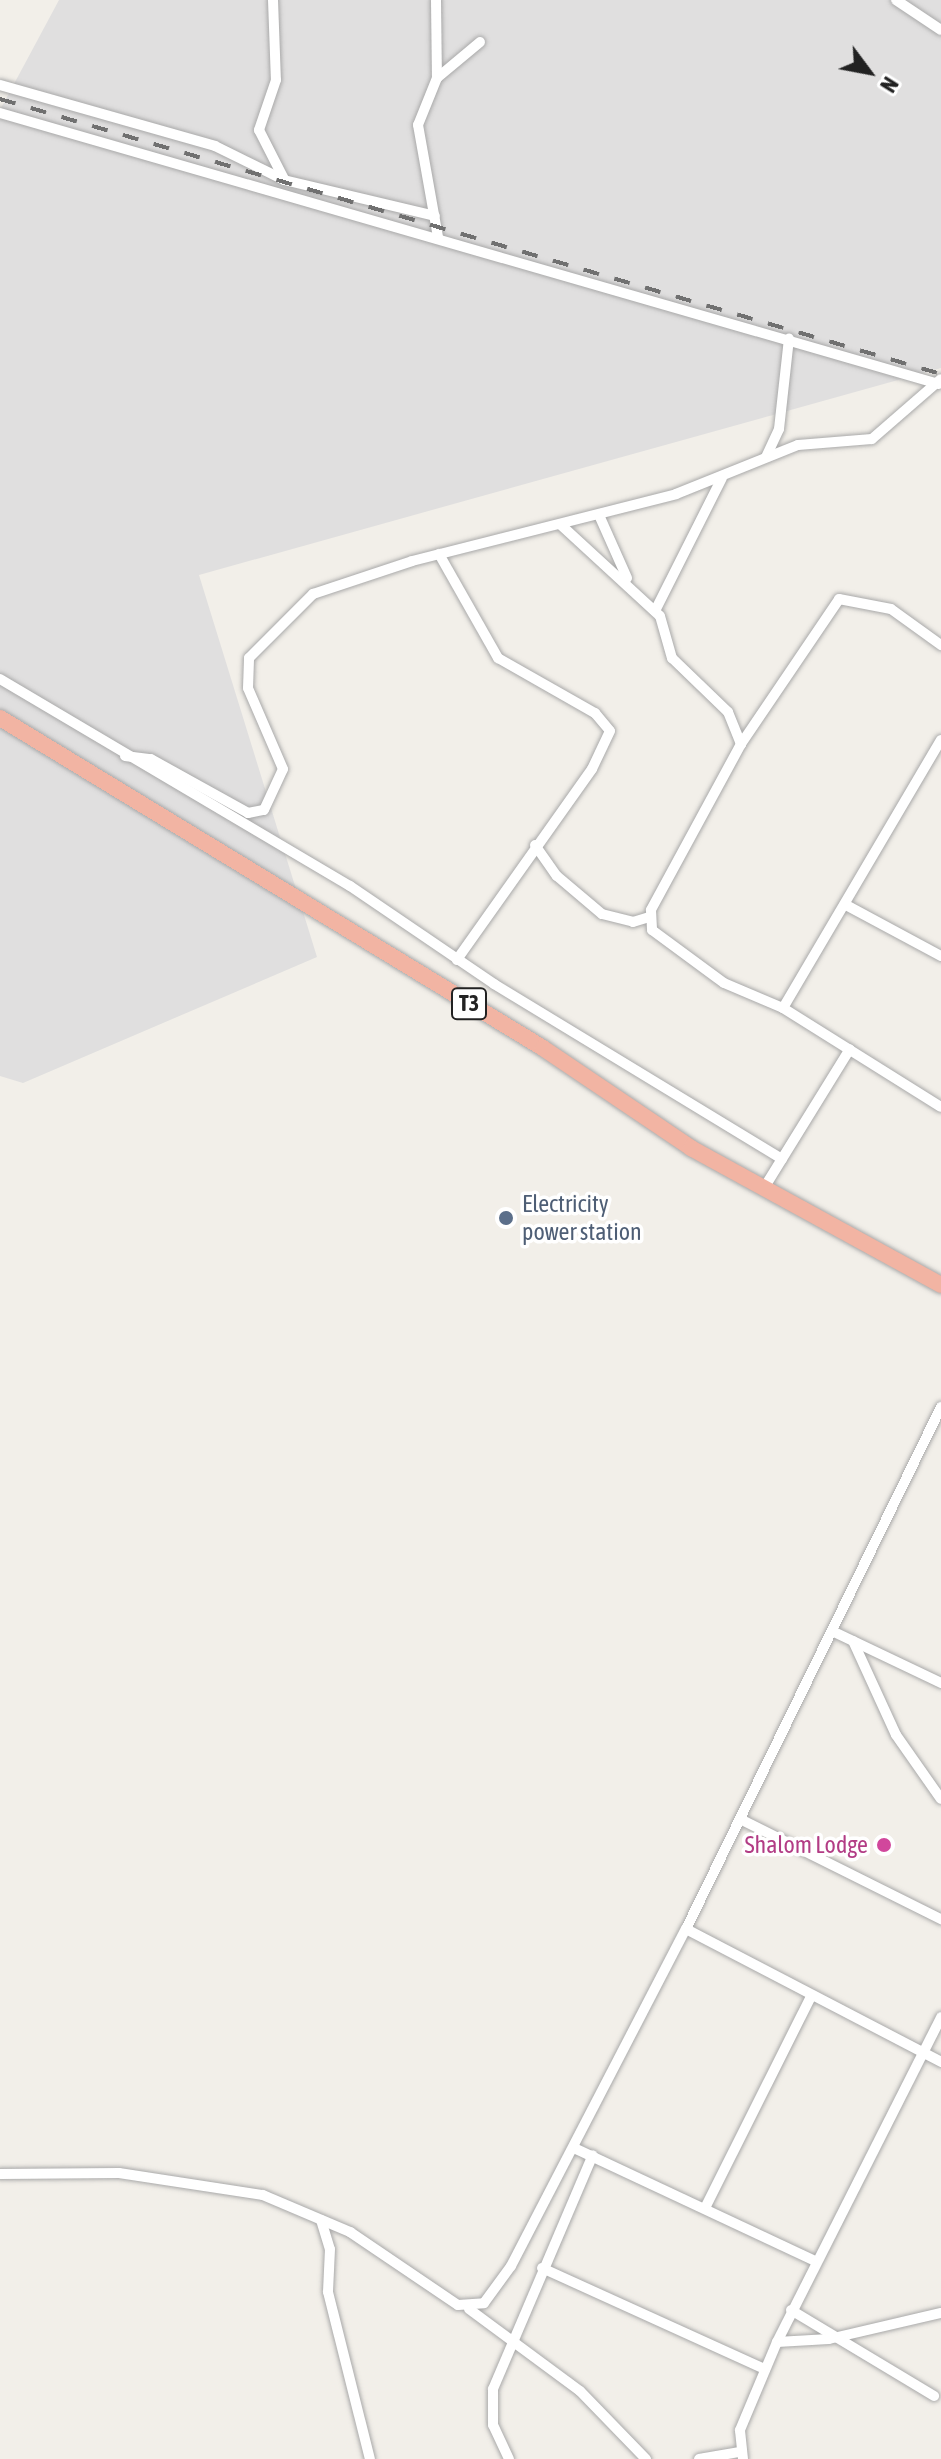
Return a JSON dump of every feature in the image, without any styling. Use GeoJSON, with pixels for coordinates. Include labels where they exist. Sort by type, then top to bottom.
{"type":"FeatureCollection","features":[{"type":"Feature","properties":{"kind":"highway","name":"T3"},"geometry":{"type":"LineString","coordinates":[[0,718],[764,1188],[941,1285]]}},
{"type":"Feature","properties":{"kind":"street"},"geometry":{"type":"LineString","coordinates":[[273,0],[276,80],[259,130],[284,180]]}},
{"type":"Feature","properties":{"kind":"street"},"geometry":{"type":"LineString","coordinates":[[436,0],[437,78],[418,125],[438,237]]}},
{"type":"Feature","properties":{"kind":"street"},"geometry":{"type":"LineString","coordinates":[[896,0],[941,30]]}},
{"type":"Feature","properties":{"kind":"street"},"geometry":{"type":"LineString","coordinates":[[437,78],[480,42]]}},
{"type":"Feature","properties":{"kind":"street"},"geometry":{"type":"LineString","coordinates":[[0,85],[215,146],[284,180],[435,216]]}},
{"type":"Feature","properties":{"kind":"street"},"geometry":{"type":"LineString","coordinates":[[0,113],[939,382]]}},
{"type":"Feature","properties":{"kind":"street"},"geometry":{"type":"LineString","coordinates":[[765,458],[779,429],[789,339]]}},
{"type":"Feature","properties":{"kind":"street"},"geometry":{"type":"LineString","coordinates":[[125,756],[151,759],[248,813],[264,810],[283,769],[248,688],[252,651],[313,594],[439,554],[599,515],[722,478],[798,445],[872,439],[939,382]]}},
{"type":"Feature","properties":{"kind":"street"},"geometry":{"type":"LineString","coordinates":[[655,611],[722,478]]}},
{"type":"Feature","properties":{"kind":"street"},"geometry":{"type":"LineString","coordinates":[[599,515],[628,580]]}},
{"type":"Feature","properties":{"kind":"street"},"geometry":{"type":"LineString","coordinates":[[561,525],[628,580],[655,611],[672,658],[728,712],[741,744]]}},
{"type":"Feature","properties":{"kind":"street"},"geometry":{"type":"LineString","coordinates":[[439,554],[498,658],[610,727],[592,769],[535,845],[457,960]]}},
{"type":"Feature","properties":{"kind":"street"},"geometry":{"type":"LineString","coordinates":[[535,845],[602,914],[633,922],[649,917],[741,744],[839,599],[891,609],[941,645]]}},
{"type":"Feature","properties":{"kind":"street"},"geometry":{"type":"LineString","coordinates":[[0,679],[125,756],[350,886],[457,960],[782,1159]]}},
{"type":"Feature","properties":{"kind":"street"},"geometry":{"type":"LineString","coordinates":[[783,1008],[941,740]]}},
{"type":"Feature","properties":{"kind":"street"},"geometry":{"type":"LineString","coordinates":[[846,905],[941,956]]}},
{"type":"Feature","properties":{"kind":"street"},"geometry":{"type":"LineString","coordinates":[[649,917],[660,937],[724,983],[783,1008],[941,1107]]}},
{"type":"Feature","properties":{"kind":"street"},"geometry":{"type":"LineString","coordinates":[[764,1188],[850,1049]]}},
{"type":"Feature","properties":{"kind":"street"},"geometry":{"type":"LineString","coordinates":[[469,2309],[498,2288],[574,2148],[686,1929],[941,1407]]}},
{"type":"Feature","properties":{"kind":"street"},"geometry":{"type":"LineString","coordinates":[[832,1631],[941,1683]]}},
{"type":"Feature","properties":{"kind":"street"},"geometry":{"type":"LineString","coordinates":[[853,1641],[896,1735],[941,1799]]}},
{"type":"Feature","properties":{"kind":"street"},"geometry":{"type":"LineString","coordinates":[[740,1819],[941,1919]]}},
{"type":"Feature","properties":{"kind":"street"},"geometry":{"type":"LineString","coordinates":[[686,1929],[941,2062]]}},
{"type":"Feature","properties":{"kind":"street"},"geometry":{"type":"LineString","coordinates":[[706,2206],[811,1996]]}},
{"type":"Feature","properties":{"kind":"street"},"geometry":{"type":"LineString","coordinates":[[699,2459],[740,2455],[765,2369],[791,2310],[941,2017]]}},
{"type":"Feature","properties":{"kind":"street"},"geometry":{"type":"LineString","coordinates":[[574,2148],[706,2206],[815,2261]]}},
{"type":"Feature","properties":{"kind":"street"},"geometry":{"type":"LineString","coordinates":[[509,2459],[491,2410],[510,2343],[593,2155]]}},
{"type":"Feature","properties":{"kind":"street"},"geometry":{"type":"LineString","coordinates":[[0,2174],[119,2173],[212,2184],[263,2195],[321,2220],[469,2309],[510,2343],[580,2391],[646,2459]]}},
{"type":"Feature","properties":{"kind":"street"},"geometry":{"type":"LineString","coordinates":[[321,2220],[330,2249],[328,2292],[370,2459]]}},
{"type":"Feature","properties":{"kind":"street"},"geometry":{"type":"LineString","coordinates":[[542,2268],[765,2369]]}},
{"type":"Feature","properties":{"kind":"street"},"geometry":{"type":"LineString","coordinates":[[791,2310],[829,2339],[934,2396]]}},
{"type":"Feature","properties":{"kind":"street"},"geometry":{"type":"LineString","coordinates":[[777,2342],[829,2339],[941,2313]]}},
{"type":"Feature","properties":{"kind":"shaded area"},"geometry":{"type":"Polygon","coordinates":[[[59,0],[941,0],[941,368],[199,575],[317,957],[23,1083],[0,1076],[0,110],[59,0]]]}},
{"type":"Feature","properties":{"kind":"railway"},"geometry":{"type":"LineString","coordinates":[[0,99],[941,374]]}},
{"type":"Feature","properties":{"kind":"place","name":"Electricity power station"},"geometry":{"type":"Point","coordinates":[506,1218]}},
{"type":"Feature","properties":{"kind":"place","name":"Shalom Lodge"},"geometry":{"type":"Point","coordinates":[884,1845]}}]}
